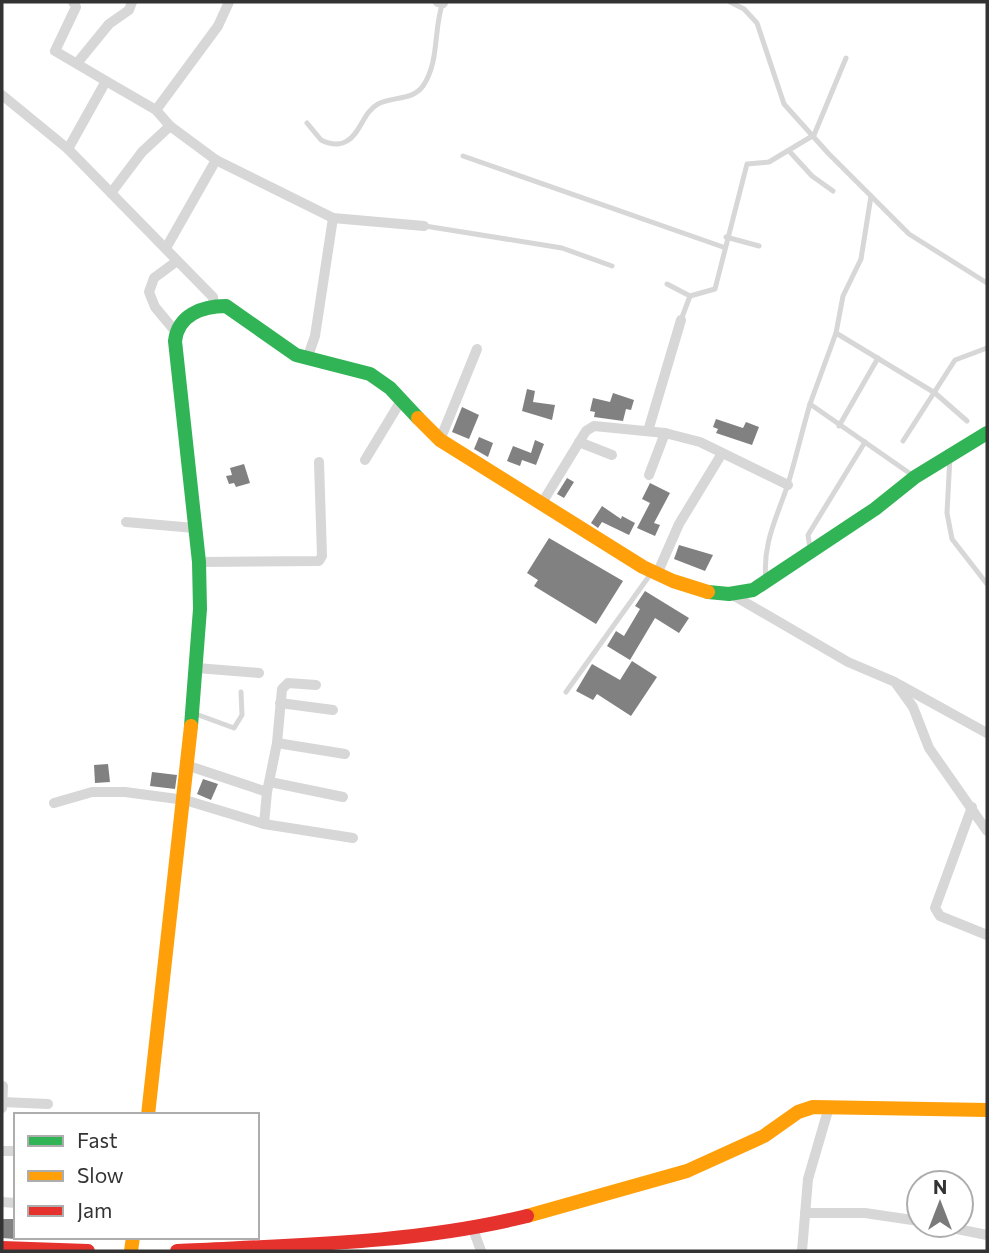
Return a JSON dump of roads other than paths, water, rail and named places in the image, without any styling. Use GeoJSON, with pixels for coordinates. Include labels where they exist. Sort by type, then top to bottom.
{"type":"FeatureCollection","features":[{"type":"Feature","properties":{"kind":"street"},"geometry":{"type":"LineString","coordinates":[[74,2],[76,7],[55,51],[78,62],[156,110],[170,126],[216,160],[333,218],[424,226]]}},
{"type":"Feature","properties":{"kind":"street"},"geometry":{"type":"LineString","coordinates":[[78,62],[109,24],[128,10],[132,2]]}},
{"type":"Feature","properties":{"kind":"street"},"geometry":{"type":"LineString","coordinates":[[156,110],[218,26],[229,2]]}},
{"type":"Feature","properties":{"kind":"street"},"geometry":{"type":"LineString","coordinates":[[68,149],[106,81]]}},
{"type":"Feature","properties":{"kind":"street"},"geometry":{"type":"LineString","coordinates":[[2,95],[68,149],[212,297],[214,305]]}},
{"type":"Feature","properties":{"kind":"street"},"geometry":{"type":"LineString","coordinates":[[111,194],[142,152],[170,126]]}},
{"type":"Feature","properties":{"kind":"street"},"geometry":{"type":"LineString","coordinates":[[166,248],[216,160]]}},
{"type":"Feature","properties":{"kind":"street"},"geometry":{"type":"LineString","coordinates":[[307,359],[315,336],[333,218]]}},
{"type":"Feature","properties":{"kind":"street"},"geometry":{"type":"LineString","coordinates":[[148,1113],[189,766],[197,668],[199,562],[175,331],[155,307],[149,292],[154,278],[177,261]]}},
{"type":"Feature","properties":{"kind":"street"},"geometry":{"type":"LineString","coordinates":[[175,331],[181,322],[214,305],[226,306],[288,350],[307,359],[354,367],[370,374],[402,399],[422,425],[440,440],[609,548],[655,573],[718,595],[736,597],[848,662],[895,682],[987,733]]}},
{"type":"Feature","properties":{"kind":"street"},"geometry":{"type":"LineString","coordinates":[[648,431],[681,320]]}},
{"type":"Feature","properties":{"kind":"street"},"geometry":{"type":"LineString","coordinates":[[440,440],[477,349]]}},
{"type":"Feature","properties":{"kind":"street"},"geometry":{"type":"LineString","coordinates":[[365,460],[402,399]]}},
{"type":"Feature","properties":{"kind":"street"},"geometry":{"type":"LineString","coordinates":[[542,503],[579,442],[594,426],[616,431],[665,433],[700,442],[788,485]]}},
{"type":"Feature","properties":{"kind":"street"},"geometry":{"type":"LineString","coordinates":[[649,475],[665,433]]}},
{"type":"Feature","properties":{"kind":"street"},"geometry":{"type":"LineString","coordinates":[[736,597],[766,581],[875,509],[915,477],[987,433]]}},
{"type":"Feature","properties":{"kind":"street"},"geometry":{"type":"LineString","coordinates":[[579,442],[611,455]]}},
{"type":"Feature","properties":{"kind":"street"},"geometry":{"type":"LineString","coordinates":[[655,573],[679,524],[720,454]]}},
{"type":"Feature","properties":{"kind":"street"},"geometry":{"type":"LineString","coordinates":[[199,562],[319,561],[319,463]]}},
{"type":"Feature","properties":{"kind":"street"},"geometry":{"type":"LineString","coordinates":[[126,522],[194,528]]}},
{"type":"Feature","properties":{"kind":"street"},"geometry":{"type":"LineString","coordinates":[[197,668],[260,673]]}},
{"type":"Feature","properties":{"kind":"street"},"geometry":{"type":"LineString","coordinates":[[895,682],[913,707],[929,748],[987,831]]}},
{"type":"Feature","properties":{"kind":"street"},"geometry":{"type":"LineString","coordinates":[[264,824],[284,685],[316,685]]}},
{"type":"Feature","properties":{"kind":"street"},"geometry":{"type":"LineString","coordinates":[[280,703],[333,710]]}},
{"type":"Feature","properties":{"kind":"street"},"geometry":{"type":"LineString","coordinates":[[277,743],[345,754]]}},
{"type":"Feature","properties":{"kind":"street"},"geometry":{"type":"LineString","coordinates":[[189,766],[269,787],[343,797]]}},
{"type":"Feature","properties":{"kind":"street"},"geometry":{"type":"LineString","coordinates":[[54,803],[107,791],[185,800],[264,824],[353,838]]}},
{"type":"Feature","properties":{"kind":"street"},"geometry":{"type":"LineString","coordinates":[[972,807],[934,908],[940,916],[987,935]]}},
{"type":"Feature","properties":{"kind":"street"},"geometry":{"type":"LineString","coordinates":[[2,1108],[3,1086]]}},
{"type":"Feature","properties":{"kind":"street"},"geometry":{"type":"LineString","coordinates":[[2,1102],[48,1104]]}},
{"type":"Feature","properties":{"kind":"street"},"geometry":{"type":"LineString","coordinates":[[177,1251],[354,1247],[473,1229],[607,1196],[687,1171],[764,1136],[798,1112],[813,1107],[987,1110]]}},
{"type":"Feature","properties":{"kind":"street"},"geometry":{"type":"LineString","coordinates":[[802,1251],[808,1179],[829,1107]]}},
{"type":"Feature","properties":{"kind":"street"},"geometry":{"type":"LineString","coordinates":[[805,1213],[865,1213],[905,1220]]}},
{"type":"Feature","properties":{"kind":"street"},"geometry":{"type":"LineString","coordinates":[[473,1229],[481,1251]]}},
{"type":"Feature","properties":{"kind":"street"},"geometry":{"type":"LineString","coordinates":[[2,1248],[88,1251]]}},
{"type":"Feature","properties":{"kind":"lane"},"geometry":{"type":"LineString","coordinates":[[307,123],[321,140],[337,144],[349,140],[368,112],[379,103],[410,96],[422,87],[433,64],[441,2]]}},
{"type":"Feature","properties":{"kind":"lane"},"geometry":{"type":"LineString","coordinates":[[730,2],[744,9],[757,23],[784,104],[909,234],[987,282]]}},
{"type":"Feature","properties":{"kind":"lane"},"geometry":{"type":"LineString","coordinates":[[667,284],[690,296],[715,289],[723,247],[747,164],[769,162],[790,152],[814,135],[846,58]]}},
{"type":"Feature","properties":{"kind":"lane"},"geometry":{"type":"LineString","coordinates":[[790,152],[811,176],[833,191]]}},
{"type":"Feature","properties":{"kind":"lane"},"geometry":{"type":"LineString","coordinates":[[463,156],[723,247]]}},
{"type":"Feature","properties":{"kind":"lane"},"geometry":{"type":"LineString","coordinates":[[766,581],[764,561],[767,540],[788,485],[810,404],[836,332],[843,296],[861,259],[871,196]]}},
{"type":"Feature","properties":{"kind":"lane"},"geometry":{"type":"LineString","coordinates":[[424,226],[562,248],[612,266]]}},
{"type":"Feature","properties":{"kind":"lane"},"geometry":{"type":"LineString","coordinates":[[726,237],[759,246]]}},
{"type":"Feature","properties":{"kind":"lane"},"geometry":{"type":"LineString","coordinates":[[681,320],[690,296]]}},
{"type":"Feature","properties":{"kind":"lane"},"geometry":{"type":"LineString","coordinates":[[836,332],[935,393],[967,421]]}},
{"type":"Feature","properties":{"kind":"lane"},"geometry":{"type":"LineString","coordinates":[[903,441],[955,360],[987,348]]}},
{"type":"Feature","properties":{"kind":"lane"},"geometry":{"type":"LineString","coordinates":[[839,426],[878,358]]}},
{"type":"Feature","properties":{"kind":"lane"},"geometry":{"type":"LineString","coordinates":[[810,404],[915,477]]}},
{"type":"Feature","properties":{"kind":"lane"},"geometry":{"type":"LineString","coordinates":[[811,551],[808,535],[865,442]]}},
{"type":"Feature","properties":{"kind":"lane"},"geometry":{"type":"LineString","coordinates":[[950,454],[947,513],[952,539],[987,583]]}},
{"type":"Feature","properties":{"kind":"lane"},"geometry":{"type":"LineString","coordinates":[[566,692],[655,573]]}},
{"type":"Feature","properties":{"kind":"lane"},"geometry":{"type":"LineString","coordinates":[[194,713],[234,728],[242,715],[241,692]]}}]}
